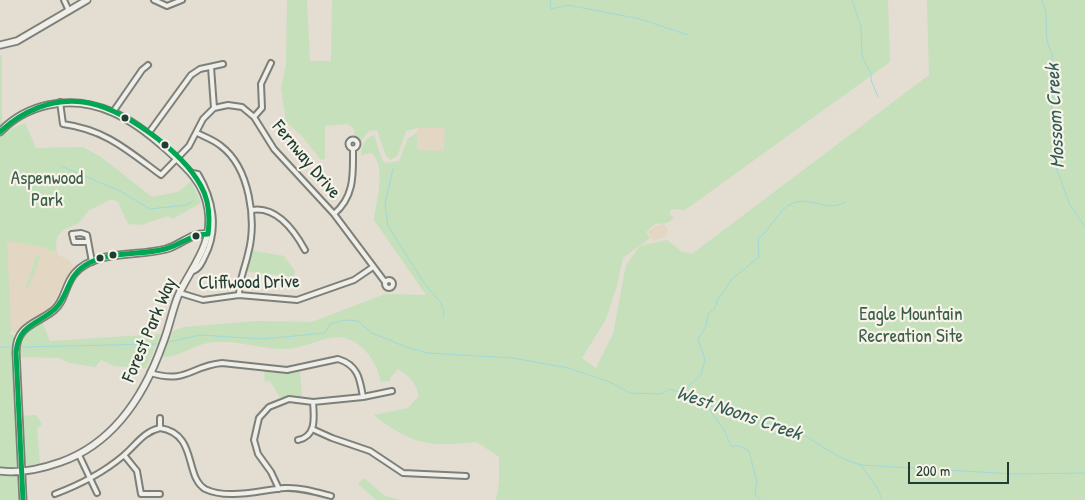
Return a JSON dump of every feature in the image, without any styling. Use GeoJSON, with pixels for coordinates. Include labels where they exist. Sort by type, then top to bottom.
{"type":"FeatureCollection","features":[{"type":"Feature","properties":{"kind":"street"},"geometry":{"type":"LineString","coordinates":[[64,0],[69,11]]}},
{"type":"Feature","properties":{"kind":"street"},"geometry":{"type":"LineString","coordinates":[[0,45],[17,41],[87,0]]}},
{"type":"Feature","properties":{"kind":"street"},"geometry":{"type":"LineString","coordinates":[[154,0],[166,6],[182,0]]}},
{"type":"Feature","properties":{"kind":"street"},"geometry":{"type":"LineString","coordinates":[[254,117],[262,108],[261,84],[271,63]]}},
{"type":"Feature","properties":{"kind":"street"},"geometry":{"type":"LineString","coordinates":[[148,134],[189,76],[196,71],[222,64]]}},
{"type":"Feature","properties":{"kind":"street"},"geometry":{"type":"LineString","coordinates":[[113,112],[142,70],[148,65]]}},
{"type":"Feature","properties":{"kind":"street"},"geometry":{"type":"LineString","coordinates":[[60,102],[63,124],[96,131],[114,140],[161,175],[177,159],[197,133],[203,119],[214,108],[211,67]]}},
{"type":"Feature","properties":{"kind":"street","name":"Forest Park Way"},"geometry":{"type":"LineString","coordinates":[[0,132],[12,120],[38,107],[60,102],[94,104],[113,112],[148,134],[192,173],[202,188],[210,220],[203,252],[180,293],[164,341],[150,373],[121,421],[104,437],[79,455],[40,468],[22,470],[0,469]]}},
{"type":"Feature","properties":{"kind":"street","name":"Fernway Drive"},"geometry":{"type":"LineString","coordinates":[[214,108],[228,104],[238,106],[254,117],[274,149],[334,214],[385,282]]}},
{"type":"Feature","properties":{"kind":"street"},"geometry":{"type":"LineString","coordinates":[[197,133],[216,142],[227,151],[242,176],[252,210],[251,238],[241,273],[239,295]]}},
{"type":"Feature","properties":{"kind":"street"},"geometry":{"type":"LineString","coordinates":[[334,214],[343,205],[352,187],[353,149]]}},
{"type":"Feature","properties":{"kind":"street","name":"Forest Park Way"},"geometry":{"type":"LineString","coordinates":[[192,173],[198,174],[207,191],[213,218],[207,251],[198,268],[193,271]]}},
{"type":"Feature","properties":{"kind":"street"},"geometry":{"type":"LineString","coordinates":[[252,210],[264,209],[274,213],[292,231],[305,250]]}},
{"type":"Feature","properties":{"kind":"street"},"geometry":{"type":"LineString","coordinates":[[24,500],[16,352],[18,339],[27,325],[54,310],[72,277],[81,268],[92,262],[122,254],[166,249],[194,235],[208,234]]}},
{"type":"Feature","properties":{"kind":"street"},"geometry":{"type":"LineString","coordinates":[[87,242],[92,262]]}},
{"type":"Feature","properties":{"kind":"street","name":"Cliffwood Drive"},"geometry":{"type":"LineString","coordinates":[[180,293],[203,300],[239,295],[297,300],[354,280],[373,267]]}},
{"type":"Feature","properties":{"kind":"street"},"geometry":{"type":"LineString","coordinates":[[150,373],[168,378],[182,377],[213,364],[222,363],[287,370],[338,359],[346,361],[357,372],[363,397]]}},
{"type":"Feature","properties":{"kind":"street"},"geometry":{"type":"LineString","coordinates":[[279,489],[271,472],[256,449],[255,429],[259,418],[269,407],[285,399],[313,402],[363,397],[392,390]]}},
{"type":"Feature","properties":{"kind":"street"},"geometry":{"type":"LineString","coordinates":[[298,440],[304,438],[312,429],[315,420],[313,402]]}},
{"type":"Feature","properties":{"kind":"street"},"geometry":{"type":"LineString","coordinates":[[160,418],[160,428]]}},
{"type":"Feature","properties":{"kind":"street"},"geometry":{"type":"LineString","coordinates":[[55,494],[74,487],[90,478],[124,455],[145,434],[160,428],[177,435],[183,442],[200,486],[214,494],[242,495],[279,489],[300,489],[330,496]]}},
{"type":"Feature","properties":{"kind":"street"},"geometry":{"type":"LineString","coordinates":[[312,429],[334,439],[370,451],[405,474],[466,476]]}},
{"type":"Feature","properties":{"kind":"street"},"geometry":{"type":"LineString","coordinates":[[79,455],[97,493]]}},
{"type":"Feature","properties":{"kind":"street"},"geometry":{"type":"LineString","coordinates":[[124,455],[137,471],[141,494],[160,494]]}},
{"type":"Feature","properties":{"kind":"shaded area"},"geometry":{"type":"Polygon","coordinates":[[[417,128],[445,128],[445,151],[417,151],[417,128]]]}},
{"type":"Feature","properties":{"kind":"shaded area"},"geometry":{"type":"Polygon","coordinates":[[[664,224],[668,229],[666,236],[653,241],[648,232],[656,226],[664,224]]]}},
{"type":"Feature","properties":{"kind":"shaded area"},"geometry":{"type":"Polygon","coordinates":[[[3,240],[48,248],[56,246],[58,255],[69,260],[75,269],[63,283],[51,309],[23,326],[18,332],[5,332],[3,240]]]}},
{"type":"Feature","properties":{"kind":"green space","name":"Eagle Mountain Recreation Site"},"geometry":{"type":"Polygon","coordinates":[[[287,0],[307,0],[310,61],[331,61],[332,0],[888,0],[890,62],[685,210],[672,209],[669,213],[674,218],[667,223],[655,224],[646,232],[650,238],[623,258],[616,289],[605,321],[582,358],[596,368],[613,334],[626,265],[640,246],[667,240],[681,251],[692,254],[929,75],[927,0],[1085,0],[1085,500],[496,500],[499,483],[499,457],[477,442],[433,444],[422,442],[399,433],[374,415],[408,408],[419,396],[412,380],[398,369],[390,381],[381,382],[370,356],[364,349],[348,339],[339,337],[329,338],[286,349],[220,342],[200,345],[176,355],[161,357],[173,331],[184,327],[256,321],[312,322],[385,294],[426,295],[374,220],[380,176],[379,168],[372,153],[361,155],[361,152],[366,140],[374,135],[385,163],[399,161],[408,138],[417,133],[417,150],[444,151],[445,128],[417,128],[406,131],[398,155],[391,160],[386,156],[377,130],[369,131],[360,142],[355,138],[354,128],[347,124],[325,126],[325,159],[321,160],[301,135],[286,122],[281,89],[286,64],[287,0]]]}},
{"type":"Feature","properties":{"kind":"green space","name":"Aspenwood Park"},"geometry":{"type":"Polygon","coordinates":[[[0,55],[2,55],[2,133],[25,123],[36,148],[83,147],[101,157],[152,197],[178,192],[191,181],[201,203],[172,219],[168,216],[141,225],[128,224],[118,202],[112,199],[88,211],[79,223],[63,230],[57,237],[55,251],[47,251],[48,248],[7,241],[11,332],[8,333],[14,335],[19,500],[0,500],[0,55]]]}},
{"type":"Feature","properties":{"kind":"green space"},"geometry":{"type":"Polygon","coordinates":[[[249,250],[284,256],[295,271],[294,277],[244,271],[249,250]]]}},
{"type":"Feature","properties":{"kind":"green space"},"geometry":{"type":"Polygon","coordinates":[[[40,255],[37,268],[28,288],[26,287],[36,256],[40,255]]]}},
{"type":"Feature","properties":{"kind":"green space"},"geometry":{"type":"Polygon","coordinates":[[[42,322],[50,341],[161,334],[146,368],[114,366],[101,360],[95,367],[70,363],[59,358],[19,357],[24,335],[42,322]]]}},
{"type":"Feature","properties":{"kind":"green space"},"geometry":{"type":"Polygon","coordinates":[[[264,369],[300,371],[302,397],[280,397],[269,380],[265,383],[264,369]]]}},
{"type":"Feature","properties":{"kind":"green space"},"geometry":{"type":"Polygon","coordinates":[[[36,415],[42,424],[37,429],[40,463],[28,466],[25,461],[22,416],[36,415]]]}},
{"type":"Feature","properties":{"kind":"green space"},"geometry":{"type":"Polygon","coordinates":[[[364,478],[385,496],[400,500],[376,500],[358,484],[364,478]]]}},
{"type":"Feature","properties":{"kind":"waterway"},"geometry":{"type":"LineString","coordinates":[[550,0],[551,9],[568,5],[640,19],[688,35]]}},
{"type":"Feature","properties":{"kind":"waterway"},"geometry":{"type":"LineString","coordinates":[[852,0],[861,27],[862,56],[871,74],[871,80],[878,97]]}},
{"type":"Feature","properties":{"kind":"waterway","name":"Mossom Creek"},"geometry":{"type":"LineString","coordinates":[[1042,0],[1046,13],[1047,40],[1052,53],[1052,123],[1057,137],[1054,150],[1057,170],[1069,203],[1085,227]]}},
{"type":"Feature","properties":{"kind":"waterway"},"geometry":{"type":"LineString","coordinates":[[61,166],[120,191],[150,209],[187,205],[193,201]]}},
{"type":"Feature","properties":{"kind":"waterway"},"geometry":{"type":"LineString","coordinates":[[393,169],[385,204],[388,226],[424,283],[441,303],[444,312],[443,318]]}},
{"type":"Feature","properties":{"kind":"waterway"},"geometry":{"type":"LineString","coordinates":[[682,392],[701,375],[705,360],[698,339],[706,326],[708,314],[715,308],[717,301],[732,279],[759,257],[758,239],[778,215],[787,206],[800,201],[832,206],[846,202]]}},
{"type":"Feature","properties":{"kind":"waterway","name":"West Noons Creek"},"geometry":{"type":"LineString","coordinates":[[169,342],[200,335],[263,339],[325,333],[330,324],[345,320],[358,321],[372,333],[406,347],[427,353],[513,358],[568,368],[610,382],[630,393],[661,394],[670,389],[690,396],[737,418],[793,429],[834,454],[861,465],[1014,474],[1085,473]]}},
{"type":"Feature","properties":{"kind":"waterway","name":"West Noons Creek"},"geometry":{"type":"LineString","coordinates":[[21,347],[156,344]]}},
{"type":"Feature","properties":{"kind":"waterway","name":"West Noons Creek"},"geometry":{"type":"LineString","coordinates":[[0,347],[11,347]]}},
{"type":"Feature","properties":{"kind":"waterway"},"geometry":{"type":"LineString","coordinates":[[707,406],[724,430],[731,446],[740,446],[749,451],[757,482],[756,496],[761,500]]}},
{"type":"Feature","properties":{"kind":"waterway"},"geometry":{"type":"LineString","coordinates":[[861,465],[878,489],[882,500]]}},
{"type":"Feature","properties":{"kind":"transit line"},"geometry":{"type":"LineString","coordinates":[[0,132],[28,112],[60,102],[83,102],[115,112],[166,145],[192,173],[206,197],[209,215],[208,234]]}},
{"type":"Feature","properties":{"kind":"transit line"},"geometry":{"type":"LineString","coordinates":[[23,500],[16,352],[18,343],[25,330],[55,309],[63,299],[74,276],[84,266],[93,261],[113,255],[165,249],[196,236],[208,234]]}}]}
